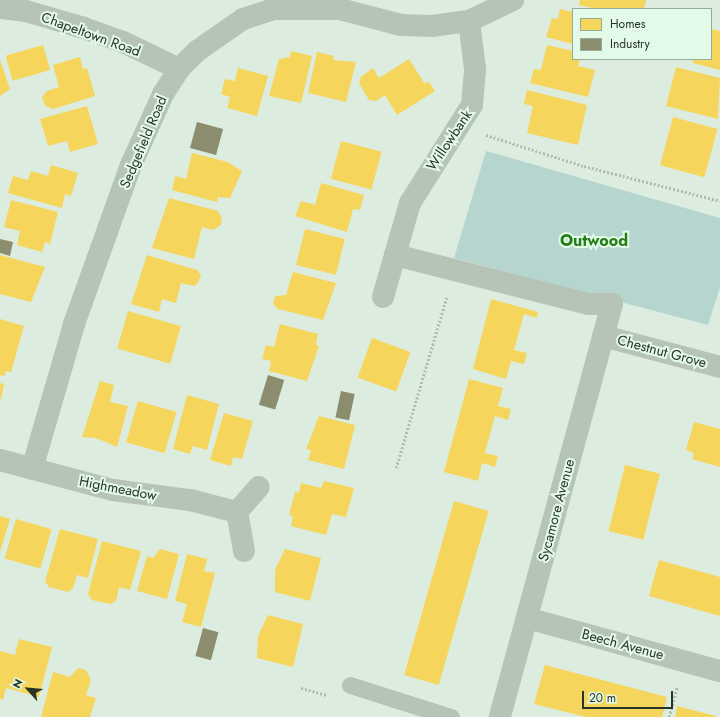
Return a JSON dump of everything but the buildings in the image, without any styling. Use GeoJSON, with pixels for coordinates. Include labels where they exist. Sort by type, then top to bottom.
{"type":"FeatureCollection","features":[{"type":"Feature","properties":{"kind":"street","name":"Sedgefield Road"},"geometry":{"type":"LineString","coordinates":[[32,469],[74,324],[131,165],[147,124],[179,70],[217,34],[243,19],[274,9],[340,9],[401,25],[432,26],[469,21],[513,0]]}},
{"type":"Feature","properties":{"kind":"street","name":"Chapeltown Road"},"geometry":{"type":"LineString","coordinates":[[0,8],[26,11],[84,28],[123,42],[179,70]]}},
{"type":"Feature","properties":{"kind":"street","name":"Willowbank"},"geometry":{"type":"LineString","coordinates":[[383,297],[410,203],[421,181],[462,123],[476,88],[469,21]]}},
{"type":"Feature","properties":{"kind":"street"},"geometry":{"type":"LineString","coordinates":[[395,255],[454,270]]}},
{"type":"Feature","properties":{"kind":"street","name":"Sycamore Avenue"},"geometry":{"type":"LineString","coordinates":[[454,270],[590,304],[612,304],[500,717]]}},
{"type":"Feature","properties":{"kind":"street","name":"Chestnut Grove"},"geometry":{"type":"LineString","coordinates":[[603,336],[720,367]]}},
{"type":"Feature","properties":{"kind":"street","name":"Highmeadow"},"geometry":{"type":"LineString","coordinates":[[0,460],[113,490],[190,500],[237,512]]}},
{"type":"Feature","properties":{"kind":"street"},"geometry":{"type":"LineString","coordinates":[[244,551],[237,512],[259,487]]}},
{"type":"Feature","properties":{"kind":"street","name":"Beech Avenue"},"geometry":{"type":"LineString","coordinates":[[527,618],[720,671]]}},
{"type":"Feature","properties":{"kind":"lane"},"geometry":{"type":"LineString","coordinates":[[350,685],[451,717]]}},
{"type":"Feature","properties":{"kind":"path"},"geometry":{"type":"LineString","coordinates":[[462,123],[481,134],[584,166],[720,200]]}},
{"type":"Feature","properties":{"kind":"path"},"geometry":{"type":"LineString","coordinates":[[396,468],[454,270]]}},
{"type":"Feature","properties":{"kind":"shaded area"},"geometry":{"type":"Polygon","coordinates":[[[486,151],[720,218],[720,287],[708,325],[454,258],[486,151]]]}},
{"type":"Feature","properties":{"kind":"district","name":"Outwood"},"geometry":{"type":"Point","coordinates":[594,241]}}]}
